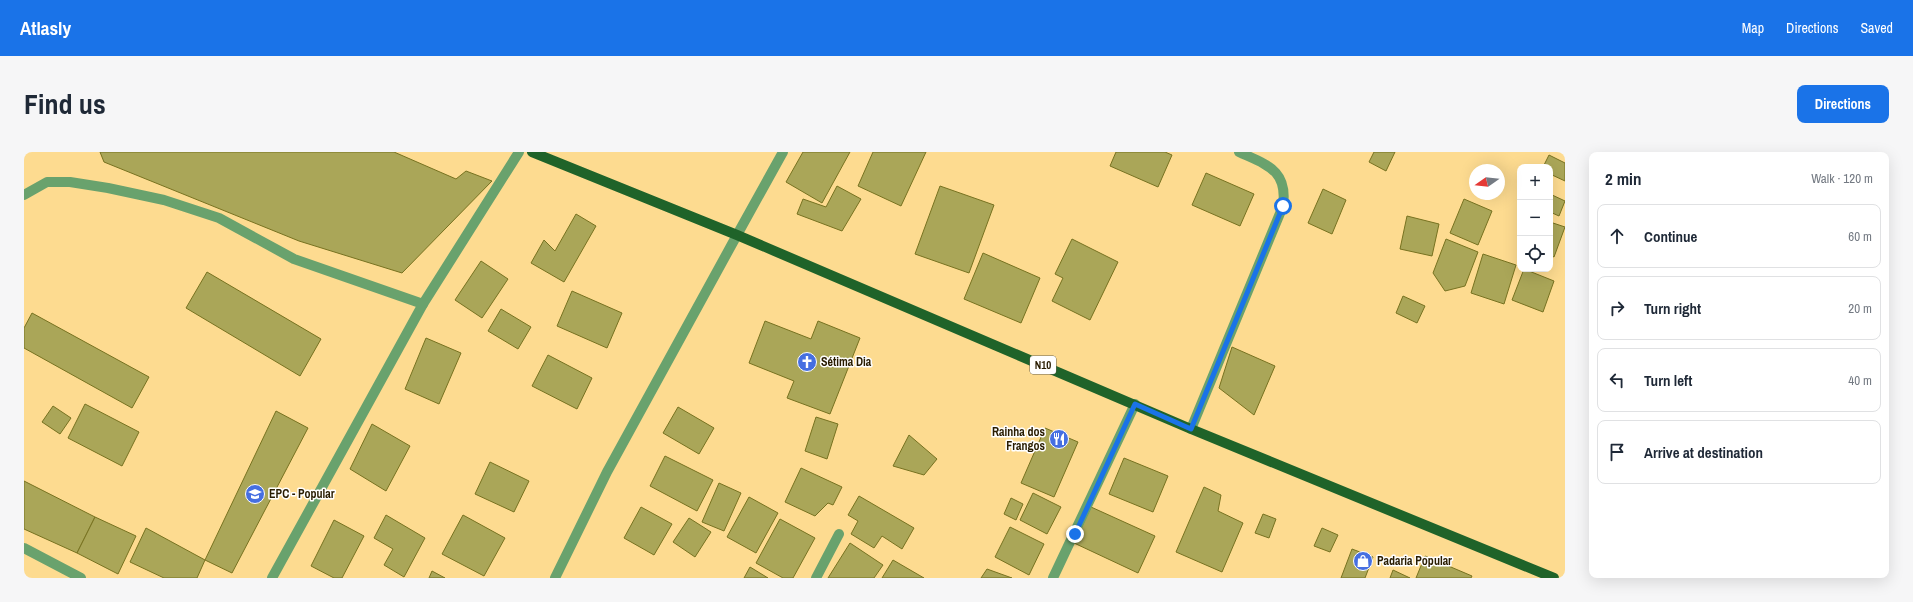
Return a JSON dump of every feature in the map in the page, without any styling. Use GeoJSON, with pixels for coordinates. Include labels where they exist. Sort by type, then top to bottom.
{"type":"FeatureCollection","features":[{"type":"Feature","properties":{"kind":"main road","name":"N10"},"geometry":{"type":"LineString","coordinates":[[532,152],[737,235],[1191,429],[1554,578]]}},
{"type":"Feature","properties":{"kind":"street"},"geometry":{"type":"LineString","coordinates":[[272,578],[423,304],[519,152]]}},
{"type":"Feature","properties":{"kind":"street"},"geometry":{"type":"LineString","coordinates":[[555,578],[607,472],[784,152]]}},
{"type":"Feature","properties":{"kind":"street"},"geometry":{"type":"LineString","coordinates":[[1191,429],[1283,206],[1285,192],[1281,177],[1268,166],[1239,152]]}},
{"type":"Feature","properties":{"kind":"street"},"geometry":{"type":"LineString","coordinates":[[24,195],[47,182],[70,182],[108,188],[164,200],[219,218],[294,259],[423,304]]}},
{"type":"Feature","properties":{"kind":"street"},"geometry":{"type":"LineString","coordinates":[[1053,578],[1135,404]]}},
{"type":"Feature","properties":{"kind":"street"},"geometry":{"type":"LineString","coordinates":[[816,578],[839,534]]}},
{"type":"Feature","properties":{"kind":"street"},"geometry":{"type":"LineString","coordinates":[[24,548],[81,578]]}},
{"type":"Feature","properties":{"kind":"building"},"geometry":{"type":"Polygon","coordinates":[[[100,152],[394,152],[456,179],[466,171],[492,181],[402,273],[299,241],[104,162],[100,152]]]}},
{"type":"Feature","properties":{"kind":"building"},"geometry":{"type":"Polygon","coordinates":[[[803,152],[850,152],[822,203],[786,182],[803,152]]]}},
{"type":"Feature","properties":{"kind":"building"},"geometry":{"type":"Polygon","coordinates":[[[873,152],[926,152],[901,206],[858,186],[873,152]]]}},
{"type":"Feature","properties":{"kind":"building"},"geometry":{"type":"Polygon","coordinates":[[[1116,152],[1165,152],[1172,155],[1158,187],[1110,166],[1116,152]]]}},
{"type":"Feature","properties":{"kind":"building"},"geometry":{"type":"Polygon","coordinates":[[[1374,152],[1395,152],[1386,171],[1369,162],[1374,152]]]}},
{"type":"Feature","properties":{"kind":"building"},"geometry":{"type":"Polygon","coordinates":[[[1549,155],[1565,163],[1565,181],[1553,175],[1553,164],[1544,164],[1549,155]]]}},
{"type":"Feature","properties":{"kind":"building"},"geometry":{"type":"Polygon","coordinates":[[[1206,173],[1254,194],[1240,226],[1192,205],[1206,173]]]}},
{"type":"Feature","properties":{"kind":"building"},"geometry":{"type":"Polygon","coordinates":[[[837,186],[861,199],[842,231],[797,214],[803,199],[826,207],[837,186]]]}},
{"type":"Feature","properties":{"kind":"building"},"geometry":{"type":"Polygon","coordinates":[[[940,186],[994,205],[969,273],[915,254],[940,186]]]}},
{"type":"Feature","properties":{"kind":"building"},"geometry":{"type":"Polygon","coordinates":[[[1323,189],[1346,200],[1332,234],[1308,223],[1323,189]]]}},
{"type":"Feature","properties":{"kind":"building"},"geometry":{"type":"Polygon","coordinates":[[[1553,195],[1565,201],[1559,216],[1553,213],[1553,195]]]}},
{"type":"Feature","properties":{"kind":"building"},"geometry":{"type":"Polygon","coordinates":[[[1464,199],[1492,211],[1478,245],[1450,233],[1464,199]]]}},
{"type":"Feature","properties":{"kind":"building"},"geometry":{"type":"Polygon","coordinates":[[[576,214],[596,226],[564,282],[531,263],[544,240],[555,251],[576,214]]]}},
{"type":"Feature","properties":{"kind":"building"},"geometry":{"type":"Polygon","coordinates":[[[1407,216],[1439,224],[1432,256],[1400,249],[1407,216]]]}},
{"type":"Feature","properties":{"kind":"building"},"geometry":{"type":"Polygon","coordinates":[[[1553,223],[1565,227],[1553,256],[1553,223]]]}},
{"type":"Feature","properties":{"kind":"building"},"geometry":{"type":"Polygon","coordinates":[[[1072,239],[1118,262],[1090,320],[1052,301],[1063,278],[1055,274],[1072,239]]]}},
{"type":"Feature","properties":{"kind":"building"},"geometry":{"type":"Polygon","coordinates":[[[1446,239],[1478,252],[1465,286],[1445,291],[1433,273],[1446,239]]]}},
{"type":"Feature","properties":{"kind":"building"},"geometry":{"type":"Polygon","coordinates":[[[983,253],[1040,278],[1021,323],[964,299],[983,253]]]}},
{"type":"Feature","properties":{"kind":"building"},"geometry":{"type":"Polygon","coordinates":[[[1483,254],[1516,265],[1504,304],[1471,293],[1483,254]]]}},
{"type":"Feature","properties":{"kind":"building"},"geometry":{"type":"Polygon","coordinates":[[[481,261],[508,279],[482,318],[455,300],[481,261]]]}},
{"type":"Feature","properties":{"kind":"building"},"geometry":{"type":"Polygon","coordinates":[[[207,272],[321,339],[300,376],[186,308],[207,272]]]}},
{"type":"Feature","properties":{"kind":"building"},"geometry":{"type":"Polygon","coordinates":[[[1523,272],[1532,272],[1554,281],[1543,312],[1512,300],[1523,272]]]}},
{"type":"Feature","properties":{"kind":"building"},"geometry":{"type":"Polygon","coordinates":[[[572,291],[622,313],[607,348],[557,326],[572,291]]]}},
{"type":"Feature","properties":{"kind":"building"},"geometry":{"type":"Polygon","coordinates":[[[1403,296],[1425,306],[1417,323],[1396,313],[1403,296]]]}},
{"type":"Feature","properties":{"kind":"building"},"geometry":{"type":"Polygon","coordinates":[[[501,309],[531,327],[518,349],[488,331],[501,309]]]}},
{"type":"Feature","properties":{"kind":"building"},"geometry":{"type":"Polygon","coordinates":[[[32,313],[149,377],[132,408],[24,348],[24,328],[32,313]]]}},
{"type":"Feature","properties":{"kind":"building"},"geometry":{"type":"Polygon","coordinates":[[[765,321],[811,339],[818,321],[860,338],[830,414],[787,398],[794,381],[749,363],[765,321]]]}},
{"type":"Feature","properties":{"kind":"building"},"geometry":{"type":"Polygon","coordinates":[[[426,338],[461,353],[439,404],[405,389],[426,338]]]}},
{"type":"Feature","properties":{"kind":"building"},"geometry":{"type":"Polygon","coordinates":[[[1232,347],[1275,366],[1254,415],[1219,388],[1232,347]]]}},
{"type":"Feature","properties":{"kind":"building"},"geometry":{"type":"Polygon","coordinates":[[[548,355],[592,378],[577,409],[532,386],[548,355]]]}},
{"type":"Feature","properties":{"kind":"building"},"geometry":{"type":"Polygon","coordinates":[[[85,404],[139,432],[122,466],[68,438],[85,404]]]}},
{"type":"Feature","properties":{"kind":"building"},"geometry":{"type":"Polygon","coordinates":[[[53,406],[71,418],[60,434],[42,422],[53,406]]]}},
{"type":"Feature","properties":{"kind":"building"},"geometry":{"type":"Polygon","coordinates":[[[678,407],[714,428],[699,454],[663,433],[678,407]]]}},
{"type":"Feature","properties":{"kind":"building"},"geometry":{"type":"Polygon","coordinates":[[[276,411],[308,428],[232,573],[205,560],[276,411]]]}},
{"type":"Feature","properties":{"kind":"building"},"geometry":{"type":"Polygon","coordinates":[[[816,417],[838,424],[827,459],[805,451],[816,417]]]}},
{"type":"Feature","properties":{"kind":"building"},"geometry":{"type":"Polygon","coordinates":[[[372,424],[410,446],[386,491],[350,469],[372,424]]]}},
{"type":"Feature","properties":{"kind":"building"},"geometry":{"type":"Polygon","coordinates":[[[1045,428],[1078,442],[1054,497],[1021,483],[1045,428]]]}},
{"type":"Feature","properties":{"kind":"building"},"geometry":{"type":"Polygon","coordinates":[[[909,435],[937,459],[924,475],[893,466],[909,435]]]}},
{"type":"Feature","properties":{"kind":"building"},"geometry":{"type":"Polygon","coordinates":[[[665,456],[713,480],[697,511],[650,486],[665,456]]]}},
{"type":"Feature","properties":{"kind":"building"},"geometry":{"type":"Polygon","coordinates":[[[1124,458],[1168,476],[1153,512],[1109,494],[1124,458]]]}},
{"type":"Feature","properties":{"kind":"building"},"geometry":{"type":"Polygon","coordinates":[[[490,462],[529,481],[514,512],[475,494],[490,462]]]}},
{"type":"Feature","properties":{"kind":"building"},"geometry":{"type":"Polygon","coordinates":[[[801,468],[842,487],[833,505],[828,503],[815,516],[785,502],[801,468]]]}},
{"type":"Feature","properties":{"kind":"building"},"geometry":{"type":"Polygon","coordinates":[[[24,481],[95,517],[77,553],[24,529],[24,481]]]}},
{"type":"Feature","properties":{"kind":"building"},"geometry":{"type":"Polygon","coordinates":[[[719,483],[741,493],[724,531],[702,522],[719,483]]]}},
{"type":"Feature","properties":{"kind":"building"},"geometry":{"type":"Polygon","coordinates":[[[1204,487],[1221,495],[1218,511],[1243,523],[1222,572],[1176,552],[1204,487]]]}},
{"type":"Feature","properties":{"kind":"building"},"geometry":{"type":"Polygon","coordinates":[[[1033,493],[1061,507],[1047,534],[1020,520],[1033,493]]]}},
{"type":"Feature","properties":{"kind":"building"},"geometry":{"type":"Polygon","coordinates":[[[859,496],[914,528],[902,549],[882,536],[874,548],[851,534],[858,521],[848,515],[859,496]]]}},
{"type":"Feature","properties":{"kind":"building"},"geometry":{"type":"Polygon","coordinates":[[[749,497],[778,513],[756,553],[727,537],[749,497]]]}},
{"type":"Feature","properties":{"kind":"building"},"geometry":{"type":"Polygon","coordinates":[[[1011,498],[1023,504],[1016,520],[1004,514],[1011,498]]]}},
{"type":"Feature","properties":{"kind":"building"},"geometry":{"type":"Polygon","coordinates":[[[641,507],[672,524],[654,555],[624,538],[641,507]]]}},
{"type":"Feature","properties":{"kind":"building"},"geometry":{"type":"Polygon","coordinates":[[[1091,507],[1155,536],[1138,573],[1074,543],[1091,507]]]}},
{"type":"Feature","properties":{"kind":"building"},"geometry":{"type":"Polygon","coordinates":[[[1263,514],[1276,519],[1269,538],[1255,533],[1263,514]]]}},
{"type":"Feature","properties":{"kind":"building"},"geometry":{"type":"Polygon","coordinates":[[[386,515],[425,538],[404,577],[384,565],[393,549],[374,538],[386,515]]]}},
{"type":"Feature","properties":{"kind":"building"},"geometry":{"type":"Polygon","coordinates":[[[463,515],[505,538],[484,576],[442,554],[463,515]]]}},
{"type":"Feature","properties":{"kind":"building"},"geometry":{"type":"Polygon","coordinates":[[[95,517],[136,536],[118,574],[77,553],[95,517]]]}},
{"type":"Feature","properties":{"kind":"building"},"geometry":{"type":"Polygon","coordinates":[[[689,518],[711,532],[695,557],[673,542],[689,518]]]}},
{"type":"Feature","properties":{"kind":"building"},"geometry":{"type":"Polygon","coordinates":[[[780,519],[815,538],[793,578],[783,578],[756,563],[780,519]]]}},
{"type":"Feature","properties":{"kind":"building"},"geometry":{"type":"Polygon","coordinates":[[[334,520],[364,536],[342,578],[334,578],[311,566],[334,520]]]}},
{"type":"Feature","properties":{"kind":"building"},"geometry":{"type":"Polygon","coordinates":[[[1010,527],[1044,544],[1029,575],[995,557],[1010,527]]]}},
{"type":"Feature","properties":{"kind":"building"},"geometry":{"type":"Polygon","coordinates":[[[146,528],[205,560],[197,578],[164,578],[130,562],[146,528]]]}},
{"type":"Feature","properties":{"kind":"building"},"geometry":{"type":"Polygon","coordinates":[[[1322,528],[1338,535],[1330,552],[1314,546],[1322,528]]]}},
{"type":"Feature","properties":{"kind":"building"},"geometry":{"type":"Polygon","coordinates":[[[850,543],[883,565],[874,578],[828,578],[850,543]]]}},
{"type":"Feature","properties":{"kind":"building"},"geometry":{"type":"Polygon","coordinates":[[[1352,549],[1373,557],[1365,578],[1341,578],[1352,549]]]}},
{"type":"Feature","properties":{"kind":"building"},"geometry":{"type":"Polygon","coordinates":[[[1425,556],[1472,576],[1471,578],[1416,578],[1425,556]]]}},
{"type":"Feature","properties":{"kind":"building"},"geometry":{"type":"Polygon","coordinates":[[[893,560],[924,578],[882,578],[893,560]]]}},
{"type":"Feature","properties":{"kind":"building"},"geometry":{"type":"Polygon","coordinates":[[[750,567],[768,578],[744,578],[750,567]]]}},
{"type":"Feature","properties":{"kind":"building"},"geometry":{"type":"Polygon","coordinates":[[[987,569],[1012,578],[981,578],[987,569]]]}},
{"type":"Feature","properties":{"kind":"building"},"geometry":{"type":"Polygon","coordinates":[[[1393,570],[1410,578],[1390,578],[1393,570]]]}},
{"type":"Feature","properties":{"kind":"building"},"geometry":{"type":"Polygon","coordinates":[[[432,571],[445,578],[429,578],[432,571]]]}},
{"type":"Feature","properties":{"kind":"place","name":"Sétima Dia"},"geometry":{"type":"Point","coordinates":[807,362]}},
{"type":"Feature","properties":{"kind":"place","name":"Rainha dos Frangos"},"geometry":{"type":"Point","coordinates":[1059,439]}},
{"type":"Feature","properties":{"kind":"place","name":"EPC - Popular"},"geometry":{"type":"Point","coordinates":[255,494]}},
{"type":"Feature","properties":{"kind":"place","name":"Padaria Popular"},"geometry":{"type":"Point","coordinates":[1363,561]}},
{"type":"Feature","properties":{"kind":"route"},"geometry":{"type":"LineString","coordinates":[[1075,534],[1135,404],[1191,429],[1283,206]]}}]}
